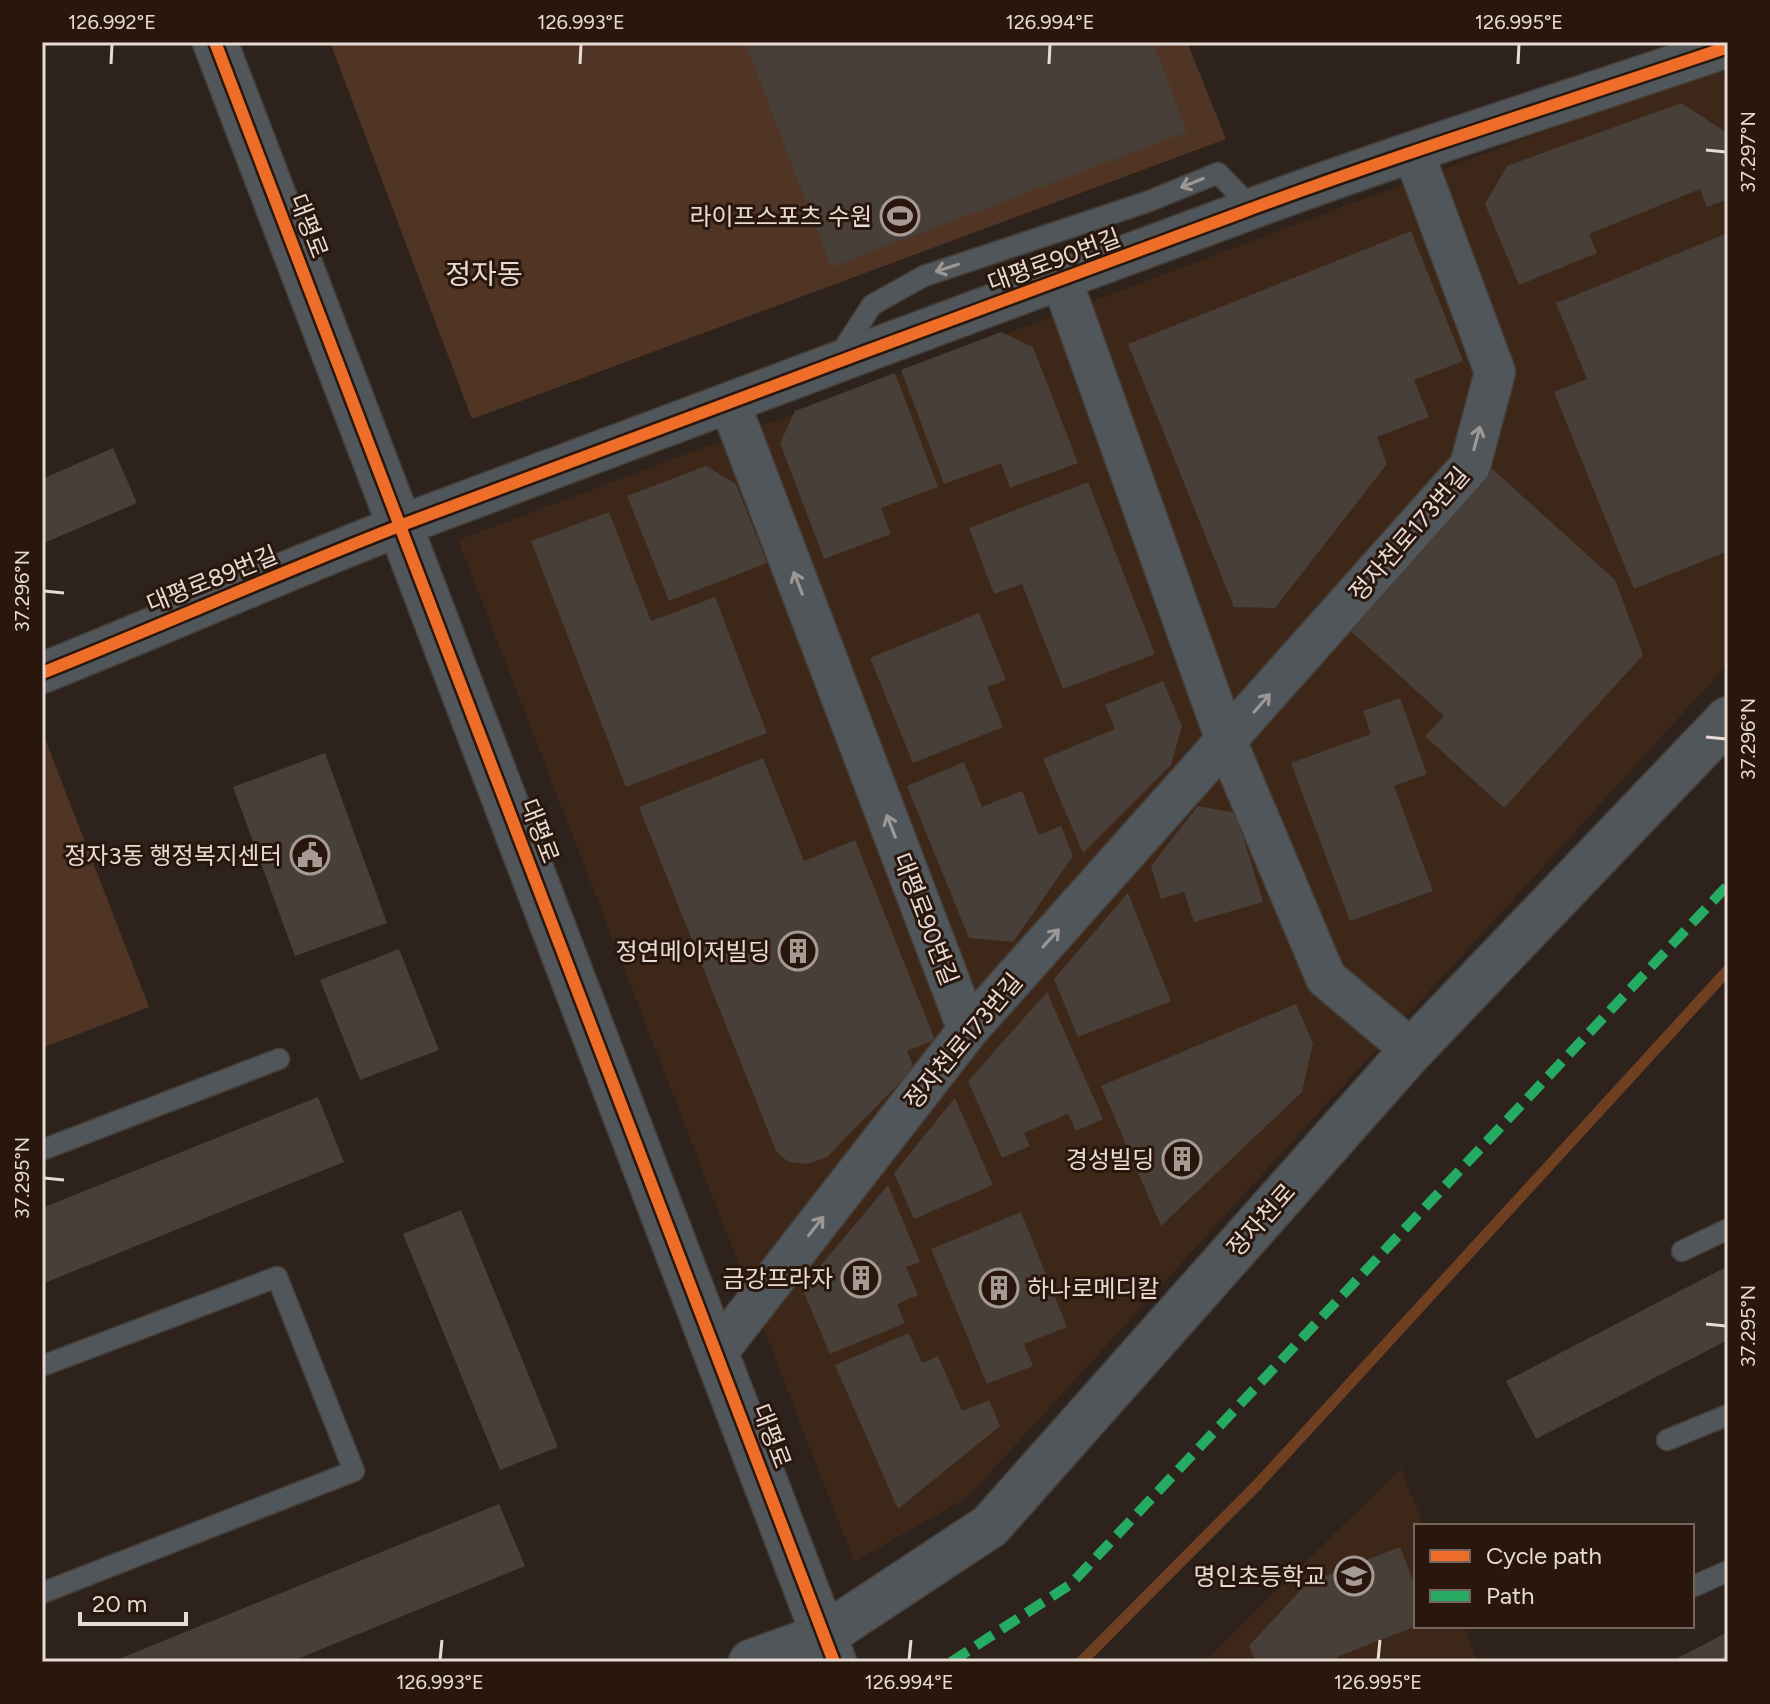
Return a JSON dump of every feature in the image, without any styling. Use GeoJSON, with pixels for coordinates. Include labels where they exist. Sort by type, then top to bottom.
{"type":"FeatureCollection","features":[{"type":"Feature","properties":{"kind":"street","name":"대평로"},"geometry":{"type":"LineString","coordinates":[[215,42],[830,1648]]}},
{"type":"Feature","properties":{"kind":"street","name":"대평로90번길"},"geometry":{"type":"LineString","coordinates":[[400,526],[730,404],[835,361],[1253,209],[1728,47]]}},
{"type":"Feature","properties":{"kind":"street","name":"정자천로173번길"},"geometry":{"type":"LineString","coordinates":[[716,1354],[968,1030],[1227,743],[1470,466],[1495,372],[1414,154]]}},
{"type":"Feature","properties":{"kind":"street"},"geometry":{"type":"LineString","coordinates":[[1062,281],[1227,743],[1326,978],[1412,1050]]}},
{"type":"Feature","properties":{"kind":"street","name":"대평로90번길"},"geometry":{"type":"LineString","coordinates":[[730,404],[968,1030]]}},
{"type":"Feature","properties":{"kind":"street","name":"대평로89번길"},"geometry":{"type":"LineString","coordinates":[[42,673],[400,526]]}},
{"type":"Feature","properties":{"kind":"street","name":"정자천로"},"geometry":{"type":"LineString","coordinates":[[751,1662],[830,1648],[990,1526],[1412,1050],[1728,719]]}},
{"type":"Feature","properties":{"kind":"lane"},"geometry":{"type":"LineString","coordinates":[[835,361],[872,305],[924,276],[1147,202],[1218,173],[1253,209]]}},
{"type":"Feature","properties":{"kind":"lane"},"geometry":{"type":"LineString","coordinates":[[42,1150],[279,1059]]}},
{"type":"Feature","properties":{"kind":"lane"},"geometry":{"type":"LineString","coordinates":[[1682,1251],[1728,1229]]}},
{"type":"Feature","properties":{"kind":"lane"},"geometry":{"type":"LineString","coordinates":[[42,1366],[277,1277],[354,1471],[42,1593]]}},
{"type":"Feature","properties":{"kind":"lane"},"geometry":{"type":"LineString","coordinates":[[1667,1440],[1728,1415]]}},
{"type":"Feature","properties":{"kind":"lane"},"geometry":{"type":"LineString","coordinates":[[1694,1586],[1728,1571]]}},
{"type":"Feature","properties":{"kind":"shaded area"},"geometry":{"type":"Polygon","coordinates":[[[330,42],[1187,42],[1226,139],[472,419],[330,42]]]}},
{"type":"Feature","properties":{"kind":"shaded area"},"geometry":{"type":"Polygon","coordinates":[[[1720,65],[1728,85],[1728,664],[968,1497],[854,1562],[458,540],[1720,65]]]}},
{"type":"Feature","properties":{"kind":"shaded area"},"geometry":{"type":"Polygon","coordinates":[[[42,731],[149,1007],[42,1048],[42,731]]]}},
{"type":"Feature","properties":{"kind":"shaded area","name":"명인초등학교"},"geometry":{"type":"Polygon","coordinates":[[[1401,1468],[1423,1524],[1414,1524],[1414,1628],[1465,1628],[1478,1662],[1204,1662],[1401,1468]]]}},
{"type":"Feature","properties":{"kind":"building","name":"라이프스포츠 수원"},"geometry":{"type":"Polygon","coordinates":[[[745,42],[1153,42],[1187,132],[831,267],[745,42]]]}},
{"type":"Feature","properties":{"kind":"building"},"geometry":{"type":"Polygon","coordinates":[[[1681,103],[1726,132],[1728,199],[1707,207],[1700,189],[1589,234],[1597,253],[1519,285],[1485,204],[1507,166],[1681,103]]]}},
{"type":"Feature","properties":{"kind":"building"},"geometry":{"type":"Polygon","coordinates":[[[1411,231],[1463,361],[1414,380],[1429,417],[1377,437],[1387,464],[1275,608],[1234,607],[1128,344],[1411,231]]]}},
{"type":"Feature","properties":{"kind":"building"},"geometry":{"type":"Polygon","coordinates":[[[1728,233],[1728,551],[1634,589],[1554,392],[1587,379],[1556,303],[1728,233]]]}},
{"type":"Feature","properties":{"kind":"building"},"geometry":{"type":"Polygon","coordinates":[[[1001,332],[1033,347],[1078,463],[1010,488],[1001,463],[944,484],[901,370],[1001,332]]]}},
{"type":"Feature","properties":{"kind":"building"},"geometry":{"type":"Polygon","coordinates":[[[895,373],[938,487],[881,508],[891,534],[824,559],[780,443],[795,411],[895,373]]]}},
{"type":"Feature","properties":{"kind":"building"},"geometry":{"type":"Polygon","coordinates":[[[113,448],[137,503],[42,544],[42,479],[113,448]]]}},
{"type":"Feature","properties":{"kind":"building"},"geometry":{"type":"Polygon","coordinates":[[[1488,465],[1615,580],[1643,655],[1504,808],[1425,736],[1444,716],[1343,624],[1488,465]]]}},
{"type":"Feature","properties":{"kind":"building"},"geometry":{"type":"Polygon","coordinates":[[[706,466],[736,484],[767,563],[669,601],[627,496],[706,466]]]}},
{"type":"Feature","properties":{"kind":"building"},"geometry":{"type":"Polygon","coordinates":[[[1088,482],[1155,654],[1063,689],[1022,584],[994,594],[969,528],[1088,482]]]}},
{"type":"Feature","properties":{"kind":"building"},"geometry":{"type":"Polygon","coordinates":[[[609,512],[651,621],[715,597],[767,733],[626,787],[531,541],[609,512]]]}},
{"type":"Feature","properties":{"kind":"building"},"geometry":{"type":"Polygon","coordinates":[[[979,613],[1006,680],[987,687],[1003,727],[913,763],[870,658],[979,613]]]}},
{"type":"Feature","properties":{"kind":"building"},"geometry":{"type":"Polygon","coordinates":[[[1163,681],[1182,726],[1171,765],[1083,853],[1043,759],[1115,729],[1105,705],[1163,681]]]}},
{"type":"Feature","properties":{"kind":"building"},"geometry":{"type":"Polygon","coordinates":[[[1400,698],[1427,774],[1394,786],[1433,891],[1350,921],[1291,763],[1371,734],[1363,711],[1400,698]]]}},
{"type":"Feature","properties":{"kind":"building","name":"정자3동 행정복지센터"},"geometry":{"type":"Polygon","coordinates":[[[325,753],[387,923],[295,956],[233,787],[325,753]]]}},
{"type":"Feature","properties":{"kind":"building","name":"정연메이저빌딩"},"geometry":{"type":"Polygon","coordinates":[[[763,758],[804,861],[855,840],[935,1040],[907,1051],[914,1068],[827,1157],[807,1164],[788,1162],[776,1151],[639,807],[763,758]]]}},
{"type":"Feature","properties":{"kind":"building"},"geometry":{"type":"Polygon","coordinates":[[[964,762],[982,807],[1022,791],[1039,835],[1061,826],[1073,856],[1013,942],[969,938],[907,786],[964,762]]]}},
{"type":"Feature","properties":{"kind":"building"},"geometry":{"type":"Polygon","coordinates":[[[1198,806],[1236,813],[1263,902],[1194,922],[1184,892],[1161,899],[1151,866],[1198,806]]]}},
{"type":"Feature","properties":{"kind":"building"},"geometry":{"type":"Polygon","coordinates":[[[1128,893],[1171,1001],[1078,1037],[1054,979],[1128,893]]]}},
{"type":"Feature","properties":{"kind":"building"},"geometry":{"type":"Polygon","coordinates":[[[399,949],[439,1050],[360,1080],[320,980],[399,949]]]}},
{"type":"Feature","properties":{"kind":"building"},"geometry":{"type":"Polygon","coordinates":[[[1047,992],[1103,1119],[1076,1131],[1068,1114],[1024,1133],[1030,1146],[1002,1158],[968,1081],[1047,992]]]}},
{"type":"Feature","properties":{"kind":"building","name":"경성빌딩"},"geometry":{"type":"Polygon","coordinates":[[[1296,1004],[1313,1043],[1302,1092],[1161,1226],[1101,1086],[1296,1004]]]}},
{"type":"Feature","properties":{"kind":"building"},"geometry":{"type":"Polygon","coordinates":[[[318,1097],[344,1162],[42,1284],[42,1208],[318,1097]]]}},
{"type":"Feature","properties":{"kind":"building"},"geometry":{"type":"Polygon","coordinates":[[[955,1098],[993,1185],[914,1219],[894,1173],[955,1098]]]}},
{"type":"Feature","properties":{"kind":"building","name":"금강프라자"},"geometry":{"type":"Polygon","coordinates":[[[888,1185],[920,1262],[906,1267],[918,1295],[897,1304],[905,1323],[830,1354],[802,1288],[888,1185]]]}},
{"type":"Feature","properties":{"kind":"building"},"geometry":{"type":"Polygon","coordinates":[[[461,1210],[558,1447],[500,1470],[403,1234],[461,1210]]]}},
{"type":"Feature","properties":{"kind":"building","name":"하나로메디칼"},"geometry":{"type":"Polygon","coordinates":[[[1021,1212],[1067,1327],[1024,1344],[1033,1366],[987,1384],[931,1249],[1021,1212]]]}},
{"type":"Feature","properties":{"kind":"building"},"geometry":{"type":"Polygon","coordinates":[[[1728,1266],[1728,1340],[1536,1439],[1506,1381],[1728,1266]]]}},
{"type":"Feature","properties":{"kind":"building"},"geometry":{"type":"Polygon","coordinates":[[[909,1333],[922,1363],[938,1356],[962,1411],[989,1400],[1000,1426],[898,1509],[835,1365],[909,1333]]]}},
{"type":"Feature","properties":{"kind":"building"},"geometry":{"type":"Polygon","coordinates":[[[499,1504],[525,1566],[290,1662],[120,1662],[119,1659],[499,1504]]]}},
{"type":"Feature","properties":{"kind":"building","name":"명인초등학교"},"geometry":{"type":"Polygon","coordinates":[[[1400,1547],[1414,1583],[1414,1627],[1337,1657],[1339,1662],[1256,1662],[1249,1646],[1307,1583],[1400,1547]]]}},
{"type":"Feature","properties":{"kind":"building"},"geometry":{"type":"Polygon","coordinates":[[[1728,1632],[1728,1662],[1670,1662],[1728,1632]]]}},
{"type":"Feature","properties":{"kind":"waterway"},"geometry":{"type":"LineString","coordinates":[[1081,1662],[1257,1485],[1728,970]]}},
{"type":"Feature","properties":{"kind":"marked path"},"geometry":{"type":"LineString","coordinates":[[951,1662],[1071,1584],[1728,885]]}},
{"type":"Feature","properties":{"kind":"cycle path"},"geometry":{"type":"LineString","coordinates":[[215,42],[834,1662]]}},
{"type":"Feature","properties":{"kind":"cycle path"},"geometry":{"type":"LineString","coordinates":[[42,673],[402,525],[716,407],[1301,191],[1728,47]]}},
{"type":"Feature","properties":{"kind":"place","name":"라이프스포츠 수원"},"geometry":{"type":"Point","coordinates":[900,216]}},
{"type":"Feature","properties":{"kind":"place","name":"정자3동 행정복지센터"},"geometry":{"type":"Point","coordinates":[310,855]}},
{"type":"Feature","properties":{"kind":"place","name":"정연메이저빌딩"},"geometry":{"type":"Point","coordinates":[798,951]}},
{"type":"Feature","properties":{"kind":"place","name":"경성빌딩"},"geometry":{"type":"Point","coordinates":[1182,1159]}},
{"type":"Feature","properties":{"kind":"place","name":"금강프라자"},"geometry":{"type":"Point","coordinates":[861,1278]}},
{"type":"Feature","properties":{"kind":"place","name":"하나로메디칼"},"geometry":{"type":"Point","coordinates":[999,1288]}},
{"type":"Feature","properties":{"kind":"place","name":"명인초등학교"},"geometry":{"type":"Point","coordinates":[1354,1576]}},
{"type":"Feature","properties":{"kind":"district","name":"정자동"},"geometry":{"type":"Point","coordinates":[484,274]}}]}
